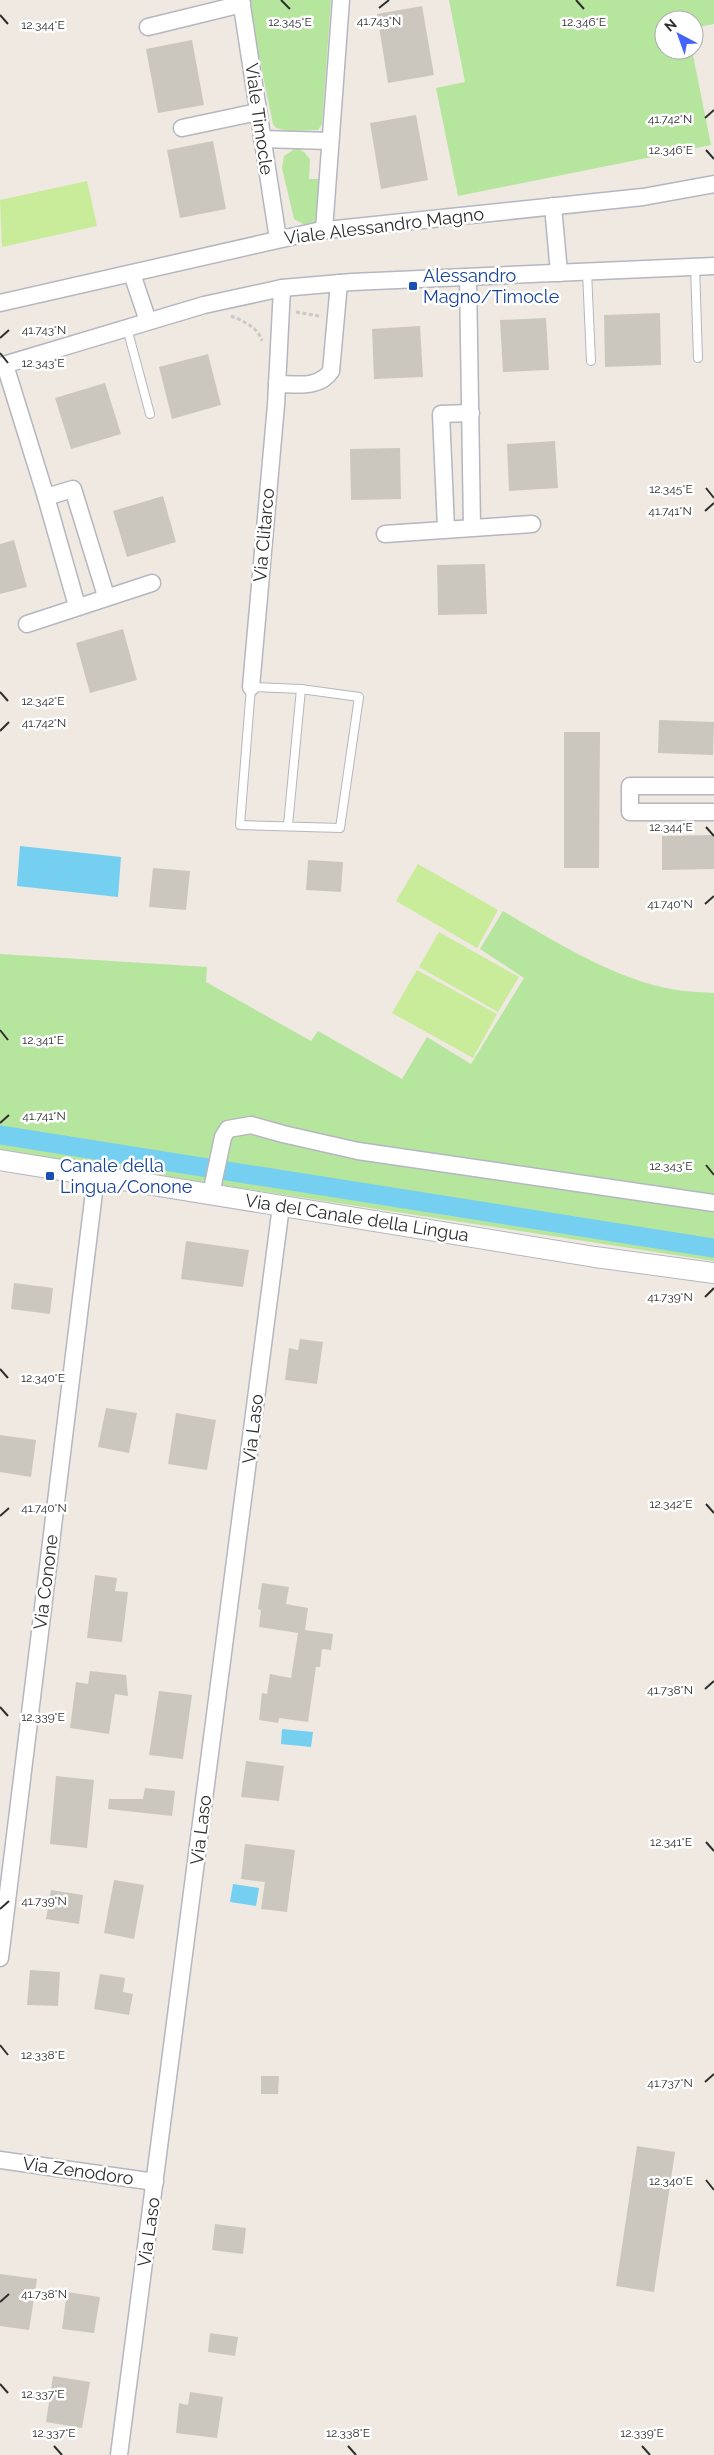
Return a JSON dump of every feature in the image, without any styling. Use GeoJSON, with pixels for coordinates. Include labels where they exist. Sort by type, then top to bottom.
{"type":"FeatureCollection","features":[{"type":"Feature","properties":{"kind":"street"},"geometry":{"type":"LineString","coordinates":[[324,230],[341,0]]}},
{"type":"Feature","properties":{"kind":"street"},"geometry":{"type":"LineString","coordinates":[[148,27],[241,2]]}},
{"type":"Feature","properties":{"kind":"street","name":"Viale Timocle"},"geometry":{"type":"LineString","coordinates":[[241,2],[278,239]]}},
{"type":"Feature","properties":{"kind":"street"},"geometry":{"type":"LineString","coordinates":[[182,128],[258,112]]}},
{"type":"Feature","properties":{"kind":"street"},"geometry":{"type":"LineString","coordinates":[[262,139],[330,141]]}},
{"type":"Feature","properties":{"kind":"street","name":"Viale Alessandro Magno"},"geometry":{"type":"LineString","coordinates":[[0,304],[324,230],[659,195],[714,184]]}},
{"type":"Feature","properties":{"kind":"street"},"geometry":{"type":"LineString","coordinates":[[553,206],[559,273]]}},
{"type":"Feature","properties":{"kind":"street"},"geometry":{"type":"LineString","coordinates":[[77,606],[46,497],[3,366],[222,300],[282,288],[339,283],[714,266]]}},
{"type":"Feature","properties":{"kind":"street"},"geometry":{"type":"LineString","coordinates":[[132,274],[148,322]]}},
{"type":"Feature","properties":{"kind":"street"},"geometry":{"type":"LineString","coordinates":[[468,278],[472,527]]}},
{"type":"Feature","properties":{"kind":"street"},"geometry":{"type":"LineString","coordinates":[[277,384],[314,384],[328,375],[333,364],[339,283]]}},
{"type":"Feature","properties":{"kind":"street","name":"Via Clitarco"},"geometry":{"type":"LineString","coordinates":[[251,687],[277,384],[282,288]]}},
{"type":"Feature","properties":{"kind":"street"},"geometry":{"type":"LineString","coordinates":[[446,528],[441,414],[471,413]]}},
{"type":"Feature","properties":{"kind":"street"},"geometry":{"type":"LineString","coordinates":[[46,497],[73,489],[106,596]]}},
{"type":"Feature","properties":{"kind":"street"},"geometry":{"type":"LineString","coordinates":[[385,534],[446,528],[532,524]]}},
{"type":"Feature","properties":{"kind":"street"},"geometry":{"type":"LineString","coordinates":[[27,624],[152,582]]}},
{"type":"Feature","properties":{"kind":"street"},"geometry":{"type":"LineString","coordinates":[[714,786],[630,786],[630,812],[714,812]]}},
{"type":"Feature","properties":{"kind":"street"},"geometry":{"type":"LineString","coordinates":[[213,1186],[219,1148],[228,1129],[251,1125],[358,1151],[714,1203]]}},
{"type":"Feature","properties":{"kind":"street","name":"Via del Canale della Lingua"},"geometry":{"type":"LineString","coordinates":[[0,1160],[96,1176],[213,1186],[281,1206],[714,1274]]}},
{"type":"Feature","properties":{"kind":"street","name":"Via Conone"},"geometry":{"type":"LineString","coordinates":[[0,1958],[96,1176]]}},
{"type":"Feature","properties":{"kind":"street","name":"Via Laso"},"geometry":{"type":"LineString","coordinates":[[119,2455],[281,1206]]}},
{"type":"Feature","properties":{"kind":"street","name":"Via Zenodoro"},"geometry":{"type":"LineString","coordinates":[[0,2160],[155,2182]]}},
{"type":"Feature","properties":{"kind":"lane"},"geometry":{"type":"LineString","coordinates":[[695,266],[698,358]]}},
{"type":"Feature","properties":{"kind":"lane"},"geometry":{"type":"LineString","coordinates":[[587,272],[591,361]]}},
{"type":"Feature","properties":{"kind":"lane"},"geometry":{"type":"LineString","coordinates":[[127,328],[150,414]]}},
{"type":"Feature","properties":{"kind":"lane","name":"Via Clitarco"},"geometry":{"type":"LineString","coordinates":[[251,687],[301,689],[359,698],[340,828],[240,825],[251,687]]}},
{"type":"Feature","properties":{"kind":"lane"},"geometry":{"type":"LineString","coordinates":[[288,825],[301,689]]}},
{"type":"Feature","properties":{"kind":"path"},"geometry":{"type":"LineString","coordinates":[[281,310],[335,319]]}},
{"type":"Feature","properties":{"kind":"path"},"geometry":{"type":"LineString","coordinates":[[223,316],[229,316],[246,322],[260,337],[262,344]]}},
{"type":"Feature","properties":{"kind":"green space"},"geometry":{"type":"Polygon","coordinates":[[[249,0],[331,0],[322,124],[318,130],[288,131],[276,128],[273,124],[249,0]]]}},
{"type":"Feature","properties":{"kind":"green space"},"geometry":{"type":"Polygon","coordinates":[[[449,0],[714,0],[714,24],[704,26],[704,10],[654,10],[654,60],[694,60],[711,145],[458,196],[436,88],[465,82],[449,0]]]}},
{"type":"Feature","properties":{"kind":"green space"},"geometry":{"type":"Polygon","coordinates":[[[296,148],[304,152],[310,159],[309,179],[320,179],[317,221],[305,225],[294,219],[282,168],[284,156],[296,148]]]}},
{"type":"Feature","properties":{"kind":"green space"},"geometry":{"type":"Polygon","coordinates":[[[87,181],[97,226],[2,247],[0,200],[87,181]]]}},
{"type":"Feature","properties":{"kind":"green space"},"geometry":{"type":"Polygon","coordinates":[[[418,864],[498,910],[477,948],[396,901],[418,864]]]}},
{"type":"Feature","properties":{"kind":"green space"},"geometry":{"type":"Polygon","coordinates":[[[503,911],[579,955],[640,981],[667,988],[714,993],[714,1261],[0,1151],[0,954],[207,967],[206,982],[311,1041],[318,1031],[402,1079],[427,1037],[471,1064],[524,978],[480,949],[503,911]]]}},
{"type":"Feature","properties":{"kind":"green space"},"geometry":{"type":"Polygon","coordinates":[[[439,932],[519,977],[498,1012],[419,967],[439,932]]]}},
{"type":"Feature","properties":{"kind":"green space"},"geometry":{"type":"Polygon","coordinates":[[[417,970],[497,1014],[473,1058],[392,1013],[417,970]]]}},
{"type":"Feature","properties":{"kind":"water"},"geometry":{"type":"Polygon","coordinates":[[[20,846],[121,857],[118,897],[17,886],[20,846]]]}},
{"type":"Feature","properties":{"kind":"water"},"geometry":{"type":"Polygon","coordinates":[[[282,1729],[313,1732],[311,1747],[281,1744],[282,1729]]]}},
{"type":"Feature","properties":{"kind":"water"},"geometry":{"type":"Polygon","coordinates":[[[233,1884],[259,1888],[256,1906],[230,1902],[233,1884]]]}},
{"type":"Feature","properties":{"kind":"building"},"geometry":{"type":"Polygon","coordinates":[[[422,6],[434,75],[388,83],[377,14],[422,6]]]}},
{"type":"Feature","properties":{"kind":"building"},"geometry":{"type":"Polygon","coordinates":[[[192,40],[204,105],[158,113],[146,49],[192,40]]]}},
{"type":"Feature","properties":{"kind":"building"},"geometry":{"type":"Polygon","coordinates":[[[416,115],[428,180],[381,189],[370,123],[416,115]]]}},
{"type":"Feature","properties":{"kind":"building"},"geometry":{"type":"Polygon","coordinates":[[[213,141],[226,209],[180,218],[167,150],[213,141]]]}},
{"type":"Feature","properties":{"kind":"building"},"geometry":{"type":"Polygon","coordinates":[[[660,313],[661,365],[605,367],[604,315],[660,313]]]}},
{"type":"Feature","properties":{"kind":"building"},"geometry":{"type":"Polygon","coordinates":[[[546,318],[549,370],[503,372],[500,320],[546,318]]]}},
{"type":"Feature","properties":{"kind":"building"},"geometry":{"type":"Polygon","coordinates":[[[420,326],[423,377],[374,379],[372,329],[420,326]]]}},
{"type":"Feature","properties":{"kind":"building"},"geometry":{"type":"Polygon","coordinates":[[[208,354],[221,405],[172,419],[159,367],[208,354]]]}},
{"type":"Feature","properties":{"kind":"building"},"geometry":{"type":"Polygon","coordinates":[[[105,383],[121,434],[71,449],[55,398],[105,383]]]}},
{"type":"Feature","properties":{"kind":"building"},"geometry":{"type":"Polygon","coordinates":[[[555,441],[558,488],[509,491],[507,444],[555,441]]]}},
{"type":"Feature","properties":{"kind":"building"},"geometry":{"type":"Polygon","coordinates":[[[400,448],[401,499],[351,500],[350,449],[400,448]]]}},
{"type":"Feature","properties":{"kind":"building"},"geometry":{"type":"Polygon","coordinates":[[[163,496],[176,542],[127,557],[113,511],[163,496]]]}},
{"type":"Feature","properties":{"kind":"building"},"geometry":{"type":"Polygon","coordinates":[[[14,540],[27,587],[0,594],[0,544],[14,540]]]}},
{"type":"Feature","properties":{"kind":"building"},"geometry":{"type":"Polygon","coordinates":[[[485,564],[487,614],[438,615],[437,565],[485,564]]]}},
{"type":"Feature","properties":{"kind":"building"},"geometry":{"type":"Polygon","coordinates":[[[123,629],[137,680],[90,693],[76,643],[123,629]]]}},
{"type":"Feature","properties":{"kind":"building"},"geometry":{"type":"Polygon","coordinates":[[[659,720],[714,722],[713,755],[658,753],[659,720]]]}},
{"type":"Feature","properties":{"kind":"building"},"geometry":{"type":"Polygon","coordinates":[[[564,732],[600,732],[599,868],[564,868],[564,732]]]}},
{"type":"Feature","properties":{"kind":"building"},"geometry":{"type":"Polygon","coordinates":[[[714,835],[714,869],[662,870],[662,836],[714,835]]]}},
{"type":"Feature","properties":{"kind":"building"},"geometry":{"type":"Polygon","coordinates":[[[308,860],[343,862],[341,892],[306,890],[308,860]]]}},
{"type":"Feature","properties":{"kind":"building"},"geometry":{"type":"Polygon","coordinates":[[[153,868],[190,871],[186,910],[149,907],[153,868]]]}},
{"type":"Feature","properties":{"kind":"building"},"geometry":{"type":"Polygon","coordinates":[[[186,1241],[249,1250],[243,1287],[181,1279],[186,1241]]]}},
{"type":"Feature","properties":{"kind":"building"},"geometry":{"type":"Polygon","coordinates":[[[14,1283],[53,1288],[50,1314],[11,1309],[14,1283]]]}},
{"type":"Feature","properties":{"kind":"building"},"geometry":{"type":"Polygon","coordinates":[[[300,1339],[323,1342],[317,1384],[285,1380],[289,1348],[298,1350],[300,1339]]]}},
{"type":"Feature","properties":{"kind":"building"},"geometry":{"type":"Polygon","coordinates":[[[106,1408],[137,1413],[129,1453],[98,1447],[106,1408]]]}},
{"type":"Feature","properties":{"kind":"building"},"geometry":{"type":"Polygon","coordinates":[[[176,1413],[216,1420],[207,1470],[168,1464],[176,1413]]]}},
{"type":"Feature","properties":{"kind":"building"},"geometry":{"type":"Polygon","coordinates":[[[0,1435],[36,1440],[31,1477],[0,1472],[0,1435]]]}},
{"type":"Feature","properties":{"kind":"building"},"geometry":{"type":"Polygon","coordinates":[[[95,1575],[117,1578],[115,1591],[128,1592],[122,1642],[87,1638],[95,1575]]]}},
{"type":"Feature","properties":{"kind":"building"},"geometry":{"type":"Polygon","coordinates":[[[262,1583],[289,1587],[286,1604],[308,1608],[305,1630],[333,1634],[331,1650],[322,1649],[320,1667],[316,1667],[308,1722],[279,1718],[278,1723],[259,1720],[262,1693],[267,1694],[270,1674],[291,1678],[298,1633],[259,1627],[261,1610],[258,1609],[262,1583]]]}},
{"type":"Feature","properties":{"kind":"building"},"geometry":{"type":"Polygon","coordinates":[[[90,1671],[126,1675],[128,1696],[115,1694],[109,1734],[70,1728],[76,1682],[88,1684],[90,1671]]]}},
{"type":"Feature","properties":{"kind":"building"},"geometry":{"type":"Polygon","coordinates":[[[159,1691],[192,1695],[183,1759],[149,1755],[159,1691]]]}},
{"type":"Feature","properties":{"kind":"building"},"geometry":{"type":"Polygon","coordinates":[[[246,1761],[284,1766],[279,1801],[241,1797],[246,1761]]]}},
{"type":"Feature","properties":{"kind":"building"},"geometry":{"type":"Polygon","coordinates":[[[56,1776],[94,1780],[87,1848],[50,1844],[56,1776]]]}},
{"type":"Feature","properties":{"kind":"building"},"geometry":{"type":"Polygon","coordinates":[[[145,1788],[175,1791],[172,1816],[108,1809],[109,1799],[143,1799],[145,1788]]]}},
{"type":"Feature","properties":{"kind":"building"},"geometry":{"type":"Polygon","coordinates":[[[245,1844],[295,1850],[287,1912],[261,1909],[265,1882],[241,1879],[245,1844]]]}},
{"type":"Feature","properties":{"kind":"building"},"geometry":{"type":"Polygon","coordinates":[[[114,1880],[144,1885],[134,1939],[104,1933],[114,1880]]]}},
{"type":"Feature","properties":{"kind":"building"},"geometry":{"type":"Polygon","coordinates":[[[51,1890],[83,1895],[79,1924],[46,1919],[51,1890]]]}},
{"type":"Feature","properties":{"kind":"building"},"geometry":{"type":"Polygon","coordinates":[[[30,1970],[60,1972],[58,2006],[27,2005],[30,1970]]]}},
{"type":"Feature","properties":{"kind":"building"},"geometry":{"type":"Polygon","coordinates":[[[100,1974],[125,1978],[123,1992],[133,1994],[129,2015],[94,2009],[100,1974]]]}},
{"type":"Feature","properties":{"kind":"building"},"geometry":{"type":"Polygon","coordinates":[[[261,2076],[279,2076],[278,2094],[261,2094],[261,2076]]]}},
{"type":"Feature","properties":{"kind":"building"},"geometry":{"type":"Polygon","coordinates":[[[637,2146],[675,2152],[654,2292],[616,2286],[637,2146]]]}},
{"type":"Feature","properties":{"kind":"building"},"geometry":{"type":"Polygon","coordinates":[[[215,2224],[246,2228],[243,2254],[212,2250],[215,2224]]]}},
{"type":"Feature","properties":{"kind":"building"},"geometry":{"type":"Polygon","coordinates":[[[0,2274],[37,2279],[29,2330],[0,2326],[0,2274]]]}},
{"type":"Feature","properties":{"kind":"building"},"geometry":{"type":"Polygon","coordinates":[[[67,2292],[100,2297],[94,2333],[62,2329],[67,2292]]]}},
{"type":"Feature","properties":{"kind":"building"},"geometry":{"type":"Polygon","coordinates":[[[210,2333],[238,2337],[235,2356],[208,2352],[210,2333]]]}},
{"type":"Feature","properties":{"kind":"building"},"geometry":{"type":"Polygon","coordinates":[[[53,2376],[90,2382],[82,2428],[46,2422],[53,2376]]]}},
{"type":"Feature","properties":{"kind":"building"},"geometry":{"type":"Polygon","coordinates":[[[190,2392],[223,2397],[217,2438],[176,2433],[179,2403],[188,2405],[190,2392]]]}},
{"type":"Feature","properties":{"kind":"waterway"},"geometry":{"type":"LineString","coordinates":[[0,1135],[714,1248]]}},
{"type":"Feature","properties":{"kind":"place","name":"Alessandro Magno/Timocle"},"geometry":{"type":"Point","coordinates":[413,286]}},
{"type":"Feature","properties":{"kind":"place","name":"Canale della Lingua/Conone"},"geometry":{"type":"Point","coordinates":[50,1176]}}]}
